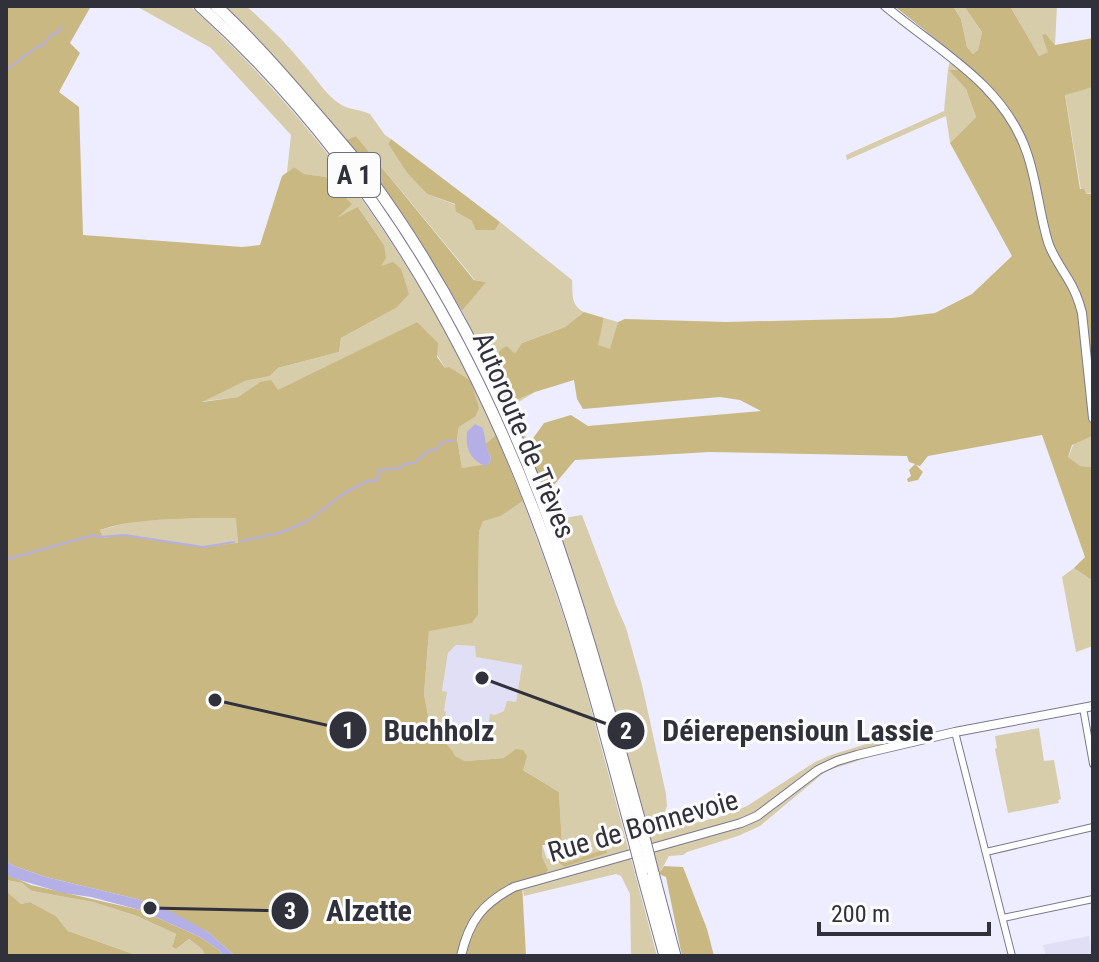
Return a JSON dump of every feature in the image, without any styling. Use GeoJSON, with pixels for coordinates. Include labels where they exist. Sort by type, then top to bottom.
{"type":"FeatureCollection","features":[{"type":"Feature","properties":{"kind":"highway","name":"Autoroute de Trèves"},"geometry":{"type":"LineString","coordinates":[[200,6],[271,76],[356,178],[478,367]]}},
{"type":"Feature","properties":{"kind":"highway","name":"Autoroute de Trèves"},"geometry":{"type":"LineString","coordinates":[[216,6],[278,68],[365,172],[402,225],[454,311],[534,497],[594,655],[648,872],[665,956]]}},
{"type":"Feature","properties":{"kind":"highway","name":"Autoroute de Trèves"},"geometry":{"type":"LineString","coordinates":[[648,872],[675,956]]}},
{"type":"Feature","properties":{"kind":"main road"},"geometry":{"type":"LineString","coordinates":[[885,6],[983,84],[1016,126],[1034,177],[1049,244],[1077,296],[1082,313],[1093,418]]}},
{"type":"Feature","properties":{"kind":"main road","name":"Rue de Bonnevoie"},"geometry":{"type":"LineString","coordinates":[[461,956],[475,917],[493,900],[514,887],[741,823],[757,816],[801,781],[837,761],[955,732],[1088,707]]}},
{"type":"Feature","properties":{"kind":"street"},"geometry":{"type":"LineString","coordinates":[[1088,707],[1093,764]]}},
{"type":"Feature","properties":{"kind":"street"},"geometry":{"type":"LineString","coordinates":[[955,732],[1012,956]]}},
{"type":"Feature","properties":{"kind":"street"},"geometry":{"type":"LineString","coordinates":[[986,852],[1093,827]]}},
{"type":"Feature","properties":{"kind":"street"},"geometry":{"type":"LineString","coordinates":[[1003,918],[1093,899]]}},
{"type":"Feature","properties":{"kind":"shaded area"},"geometry":{"type":"Polygon","coordinates":[[[6,6],[91,6],[70,43],[80,53],[59,92],[79,107],[83,235],[242,247],[260,245],[282,176],[294,167],[304,174],[326,177],[352,204],[338,217],[358,207],[384,245],[386,258],[381,266],[393,262],[401,269],[409,294],[396,308],[341,338],[339,352],[278,368],[270,376],[245,381],[202,402],[238,397],[260,382],[271,380],[278,390],[417,322],[438,343],[437,357],[445,368],[449,367],[471,381],[479,408],[475,417],[459,427],[457,438],[462,468],[489,464],[491,459],[486,444],[496,435],[523,501],[501,516],[483,521],[479,532],[478,615],[472,623],[429,631],[424,694],[430,726],[455,756],[465,761],[504,758],[516,749],[523,750],[527,756],[523,770],[559,792],[563,861],[565,863],[606,849],[607,853],[564,867],[559,863],[552,845],[542,845],[542,857],[548,870],[544,875],[522,883],[526,956],[235,956],[208,932],[141,900],[46,877],[6,861],[6,6]],[[236,518],[148,521],[100,530],[103,538],[125,535],[203,547],[238,543],[236,518]]]}},
{"type":"Feature","properties":{"kind":"shaded area"},"geometry":{"type":"Polygon","coordinates":[[[136,6],[190,6],[280,97],[358,194],[394,246],[427,299],[486,412],[535,392],[512,406],[529,444],[526,448],[496,435],[485,466],[462,468],[457,438],[459,427],[475,417],[417,322],[278,391],[260,382],[238,397],[198,402],[245,381],[270,376],[278,368],[339,352],[341,338],[396,308],[379,267],[384,245],[359,208],[335,218],[351,203],[326,177],[303,174],[294,167],[287,172],[291,135],[211,48],[136,6]]]}},
{"type":"Feature","properties":{"kind":"shaded area"},"geometry":{"type":"Polygon","coordinates":[[[224,6],[246,6],[284,42],[335,100],[370,114],[391,139],[388,144],[407,173],[427,194],[456,205],[456,212],[495,230],[500,222],[572,280],[574,302],[584,312],[565,327],[522,343],[515,355],[497,357],[496,369],[505,368],[500,388],[462,311],[485,282],[475,280],[356,136],[346,140],[264,45],[224,6]]]}},
{"type":"Feature","properties":{"kind":"shaded area"},"geometry":{"type":"Polygon","coordinates":[[[894,6],[953,6],[961,19],[967,47],[973,54],[978,50],[982,32],[967,6],[1010,6],[1039,56],[1048,52],[1042,35],[1046,34],[1055,45],[1093,38],[1093,87],[1065,95],[1080,189],[1091,194],[1093,226],[1092,436],[1072,445],[1068,457],[1080,466],[1093,467],[1093,581],[1074,568],[1085,557],[1042,435],[928,456],[920,466],[916,465],[923,472],[918,480],[908,482],[911,476],[909,470],[915,464],[909,462],[907,456],[709,452],[575,460],[554,485],[543,490],[526,448],[544,423],[571,415],[588,426],[761,411],[740,400],[720,397],[583,409],[577,399],[574,380],[507,404],[500,388],[504,369],[496,369],[500,351],[507,346],[515,354],[522,343],[565,327],[584,312],[604,318],[598,345],[610,349],[618,322],[625,319],[726,322],[892,318],[935,313],[972,294],[1012,256],[950,143],[976,117],[966,89],[949,70],[963,69],[960,58],[894,6]]]}},
{"type":"Feature","properties":{"kind":"shaded area"},"geometry":{"type":"Polygon","coordinates":[[[953,6],[967,6],[982,32],[978,50],[973,54],[967,47],[961,19],[953,6]]]}},
{"type":"Feature","properties":{"kind":"shaded area"},"geometry":{"type":"Polygon","coordinates":[[[1010,6],[1057,6],[1055,45],[1046,34],[1048,52],[1039,56],[1010,6]]]}},
{"type":"Feature","properties":{"kind":"shaded area"},"geometry":{"type":"Polygon","coordinates":[[[950,61],[963,69],[950,70],[966,89],[976,117],[950,143],[946,116],[847,160],[846,155],[944,111],[950,61]]]}},
{"type":"Feature","properties":{"kind":"shaded area"},"geometry":{"type":"Polygon","coordinates":[[[1093,87],[1093,193],[1085,194],[1081,190],[1065,94],[1093,87]]]}},
{"type":"Feature","properties":{"kind":"shaded area"},"geometry":{"type":"Polygon","coordinates":[[[356,136],[474,280],[486,282],[462,311],[409,224],[346,140],[356,136]]]}},
{"type":"Feature","properties":{"kind":"shaded area"},"geometry":{"type":"Polygon","coordinates":[[[391,139],[500,222],[495,230],[476,230],[472,221],[456,212],[455,204],[427,194],[407,173],[388,144],[391,139]]]}},
{"type":"Feature","properties":{"kind":"shaded area"},"geometry":{"type":"Polygon","coordinates":[[[604,318],[618,322],[611,350],[597,346],[604,318]]]}},
{"type":"Feature","properties":{"kind":"shaded area"},"geometry":{"type":"Polygon","coordinates":[[[1090,402],[1093,402],[1093,467],[1080,466],[1068,458],[1090,402]]]}},
{"type":"Feature","properties":{"kind":"shaded area"},"geometry":{"type":"Polygon","coordinates":[[[475,424],[483,428],[491,459],[485,466],[472,456],[468,448],[467,432],[475,424]]]}},
{"type":"Feature","properties":{"kind":"shaded area"},"geometry":{"type":"Polygon","coordinates":[[[554,485],[564,518],[582,515],[626,628],[666,794],[667,806],[660,826],[677,827],[723,816],[747,806],[831,755],[882,739],[882,753],[826,771],[760,826],[683,855],[669,856],[659,874],[606,680],[543,490],[554,485]]]}},
{"type":"Feature","properties":{"kind":"shaded area"},"geometry":{"type":"Polygon","coordinates":[[[523,501],[578,660],[657,956],[631,956],[630,894],[621,876],[616,874],[524,896],[522,883],[542,857],[542,844],[547,859],[553,856],[552,844],[559,863],[564,867],[605,850],[565,864],[559,792],[504,758],[465,761],[454,756],[430,726],[424,694],[429,630],[473,622],[478,615],[479,532],[483,520],[501,516],[523,501]],[[456,645],[448,653],[442,691],[447,692],[445,723],[459,724],[459,731],[487,734],[490,714],[504,711],[507,701],[516,702],[522,665],[476,657],[475,646],[456,645]]]}},
{"type":"Feature","properties":{"kind":"shaded area"},"geometry":{"type":"Polygon","coordinates":[[[237,518],[238,544],[203,547],[125,535],[103,539],[100,530],[134,521],[237,518]]]}},
{"type":"Feature","properties":{"kind":"shaded area"},"geometry":{"type":"Polygon","coordinates":[[[1074,568],[1093,581],[1093,646],[1076,652],[1062,577],[1074,568]]]}},
{"type":"Feature","properties":{"kind":"shaded area"},"geometry":{"type":"Polygon","coordinates":[[[456,645],[476,646],[477,657],[522,664],[516,702],[495,715],[487,734],[459,731],[445,723],[442,692],[448,653],[456,645]]]}},
{"type":"Feature","properties":{"kind":"shaded area"},"geometry":{"type":"Polygon","coordinates":[[[1039,728],[1044,761],[1054,760],[1061,799],[1059,803],[1008,813],[995,736],[1039,728]]]}},
{"type":"Feature","properties":{"kind":"shaded area"},"geometry":{"type":"Polygon","coordinates":[[[6,861],[46,877],[163,907],[208,932],[235,956],[223,956],[200,937],[140,910],[13,878],[6,874],[6,861]]]}},
{"type":"Feature","properties":{"kind":"shaded area"},"geometry":{"type":"Polygon","coordinates":[[[664,866],[683,867],[714,956],[682,956],[666,877],[659,874],[664,866]]]}},
{"type":"Feature","properties":{"kind":"shaded area"},"geometry":{"type":"Polygon","coordinates":[[[6,874],[31,885],[140,910],[200,937],[223,956],[204,955],[203,950],[189,939],[176,949],[172,947],[176,934],[137,916],[93,902],[32,891],[22,883],[6,880],[6,874]]]}},
{"type":"Feature","properties":{"kind":"shaded area"},"geometry":{"type":"Polygon","coordinates":[[[6,880],[22,883],[32,891],[93,902],[137,916],[176,934],[172,947],[176,949],[189,939],[203,950],[204,955],[209,956],[139,956],[68,931],[56,916],[30,902],[21,904],[6,891],[6,880]]]}},
{"type":"Feature","properties":{"kind":"shaded area"},"geometry":{"type":"Polygon","coordinates":[[[6,891],[21,904],[30,902],[56,916],[68,931],[139,956],[6,956],[6,891]]]}},
{"type":"Feature","properties":{"kind":"shaded area"},"geometry":{"type":"Polygon","coordinates":[[[1089,936],[1093,956],[1046,956],[1043,945],[1089,936]]]}},
{"type":"Feature","properties":{"kind":"waterway"},"geometry":{"type":"LineString","coordinates":[[6,70],[43,45],[62,26]]}},
{"type":"Feature","properties":{"kind":"waterway"},"geometry":{"type":"LineString","coordinates":[[241,541],[279,533],[308,521],[343,494],[370,480],[377,481],[379,470],[415,463],[442,443],[455,440]]}},
{"type":"Feature","properties":{"kind":"waterway"},"geometry":{"type":"LineString","coordinates":[[8,559],[94,535],[125,535],[203,547],[234,542]]}},
{"type":"Feature","properties":{"kind":"place","name":"Déierepensioun Lassie"},"geometry":{"type":"Point","coordinates":[482,678]}},
{"type":"Feature","properties":{"kind":"place","name":"Buchholz"},"geometry":{"type":"Point","coordinates":[215,700]}},
{"type":"Feature","properties":{"kind":"place","name":"Alzette"},"geometry":{"type":"Point","coordinates":[150,908]}}]}
